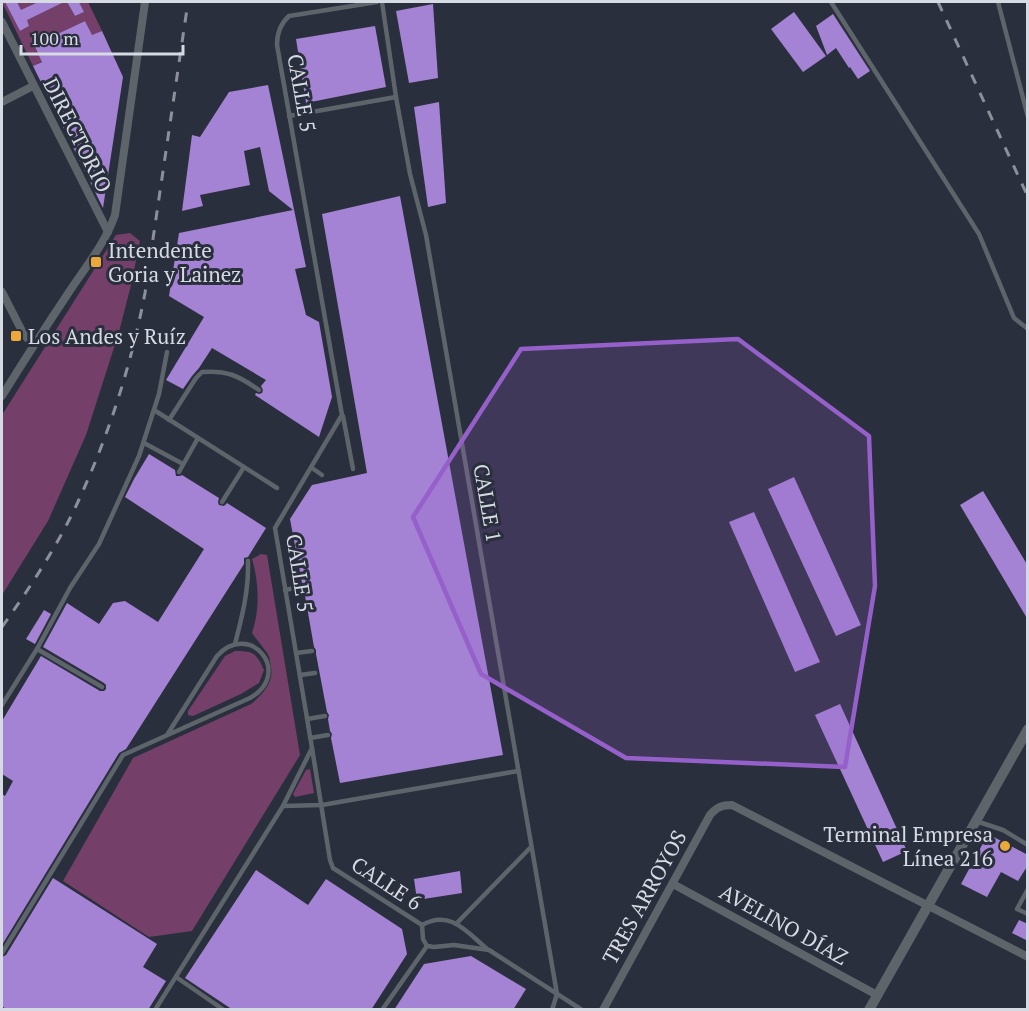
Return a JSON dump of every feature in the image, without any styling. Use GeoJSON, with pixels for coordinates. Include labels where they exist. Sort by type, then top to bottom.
{"type":"FeatureCollection","features":[{"type":"Feature","properties":{"kind":"street"},"geometry":{"type":"LineString","coordinates":[[2,396],[33,345],[100,246],[115,215],[145,2]]}},
{"type":"Feature","properties":{"kind":"street","name":"DIRECTORIO"},"geometry":{"type":"LineString","coordinates":[[2,22],[108,232]]}},
{"type":"Feature","properties":{"kind":"street"},"geometry":{"type":"LineString","coordinates":[[2,102],[33,86]]}},
{"type":"Feature","properties":{"kind":"street"},"geometry":{"type":"LineString","coordinates":[[2,292],[23,333],[33,345]]}},
{"type":"Feature","properties":{"kind":"street"},"geometry":{"type":"LineString","coordinates":[[869,1010],[976,821],[1024,743],[1028,729]]}},
{"type":"Feature","properties":{"kind":"street","name":"TRES ARROYOS"},"geometry":{"type":"LineString","coordinates":[[603,1010],[710,815],[721,806],[732,805],[928,905]]}},
{"type":"Feature","properties":{"kind":"street","name":"AVELINO DÍAZ"},"geometry":{"type":"LineString","coordinates":[[673,884],[878,995]]}},
{"type":"Feature","properties":{"kind":"street"},"geometry":{"type":"LineString","coordinates":[[928,905],[1028,957]]}},
{"type":"Feature","properties":{"kind":"lane","name":"CALLE 5"},"geometry":{"type":"LineString","coordinates":[[312,748],[275,528],[342,414],[277,36],[289,16],[380,2]]}},
{"type":"Feature","properties":{"kind":"lane","name":"CALLE 1"},"geometry":{"type":"LineString","coordinates":[[380,2],[410,174],[426,235],[557,993],[552,1010]]}},
{"type":"Feature","properties":{"kind":"lane"},"geometry":{"type":"LineString","coordinates":[[831,2],[979,234],[1014,318],[1028,329]]}},
{"type":"Feature","properties":{"kind":"lane"},"geometry":{"type":"LineString","coordinates":[[998,2],[1028,117]]}},
{"type":"Feature","properties":{"kind":"lane"},"geometry":{"type":"LineString","coordinates":[[290,116],[396,97]]}},
{"type":"Feature","properties":{"kind":"lane"},"geometry":{"type":"LineString","coordinates":[[2,705],[37,649],[70,588],[99,544],[144,443],[159,394],[167,352]]}},
{"type":"Feature","properties":{"kind":"lane"},"geometry":{"type":"LineString","coordinates":[[169,420],[202,372],[228,372],[259,390]]}},
{"type":"Feature","properties":{"kind":"lane"},"geometry":{"type":"LineString","coordinates":[[154,410],[277,488]]}},
{"type":"Feature","properties":{"kind":"lane"},"geometry":{"type":"LineString","coordinates":[[342,414],[353,469]]}},
{"type":"Feature","properties":{"kind":"lane"},"geometry":{"type":"LineString","coordinates":[[179,472],[198,438]]}},
{"type":"Feature","properties":{"kind":"lane"},"geometry":{"type":"LineString","coordinates":[[144,443],[183,464]]}},
{"type":"Feature","properties":{"kind":"lane"},"geometry":{"type":"LineString","coordinates":[[222,502],[244,467]]}},
{"type":"Feature","properties":{"kind":"lane"},"geometry":{"type":"LineString","coordinates":[[312,468],[322,475]]}},
{"type":"Feature","properties":{"kind":"lane"},"geometry":{"type":"LineString","coordinates":[[235,644],[249,578],[248,561]]}},
{"type":"Feature","properties":{"kind":"lane"},"geometry":{"type":"LineString","coordinates":[[285,590],[300,587]]}},
{"type":"Feature","properties":{"kind":"lane"},"geometry":{"type":"LineString","coordinates":[[2,954],[123,755],[168,735],[249,698],[256,694],[268,679],[264,654],[257,648],[246,645],[235,644],[223,650],[168,735]]}},
{"type":"Feature","properties":{"kind":"lane"},"geometry":{"type":"LineString","coordinates":[[37,649],[102,687]]}},
{"type":"Feature","properties":{"kind":"lane"},"geometry":{"type":"LineString","coordinates":[[296,653],[312,651]]}},
{"type":"Feature","properties":{"kind":"lane"},"geometry":{"type":"LineString","coordinates":[[300,675],[315,673]]}},
{"type":"Feature","properties":{"kind":"lane"},"geometry":{"type":"LineString","coordinates":[[307,719],[325,716]]}},
{"type":"Feature","properties":{"kind":"lane"},"geometry":{"type":"LineString","coordinates":[[310,738],[328,735]]}},
{"type":"Feature","properties":{"kind":"lane"},"geometry":{"type":"LineString","coordinates":[[155,1010],[283,806],[312,748]]}},
{"type":"Feature","properties":{"kind":"lane","name":"CALLE 6"},"geometry":{"type":"LineString","coordinates":[[312,748],[333,868],[422,925],[423,939],[427,946]]}},
{"type":"Feature","properties":{"kind":"lane"},"geometry":{"type":"LineString","coordinates":[[283,806],[322,805],[518,771]]}},
{"type":"Feature","properties":{"kind":"lane"},"geometry":{"type":"LineString","coordinates":[[976,821],[1003,830],[1028,845]]}},
{"type":"Feature","properties":{"kind":"lane"},"geometry":{"type":"LineString","coordinates":[[456,924],[531,847]]}},
{"type":"Feature","properties":{"kind":"lane"},"geometry":{"type":"LineString","coordinates":[[1028,889],[1017,909],[1028,914]]}},
{"type":"Feature","properties":{"kind":"lane"},"geometry":{"type":"LineString","coordinates":[[422,925],[434,919],[456,924],[489,950],[582,1010]]}},
{"type":"Feature","properties":{"kind":"lane"},"geometry":{"type":"LineString","coordinates":[[382,1010],[427,946],[454,945],[489,950]]}},
{"type":"Feature","properties":{"kind":"lane"},"geometry":{"type":"LineString","coordinates":[[176,976],[224,1010]]}},
{"type":"Feature","properties":{"kind":"highlighted area"},"geometry":{"type":"Polygon","coordinates":[[[738,339],[869,436],[875,586],[845,767],[626,758],[481,674],[413,517],[521,349],[738,339]]]}},
{"type":"Feature","properties":{"kind":"shaded area"},"geometry":{"type":"Polygon","coordinates":[[[2,2],[5,2],[20,31],[29,26],[17,2],[38,2],[29,6],[67,2],[75,16],[84,12],[79,2],[88,2],[102,31],[33,66],[2,2]],[[85,21],[34,45],[38,55],[89,30],[85,21]]]}},
{"type":"Feature","properties":{"kind":"shaded area"},"geometry":{"type":"Polygon","coordinates":[[[130,233],[140,241],[131,285],[119,332],[86,435],[48,521],[2,595],[2,415],[116,235],[130,233]]]}},
{"type":"Feature","properties":{"kind":"shaded area"},"geometry":{"type":"Polygon","coordinates":[[[261,554],[267,555],[300,755],[192,931],[149,937],[63,881],[133,758],[251,704],[267,687],[271,678],[269,658],[252,633],[258,596],[252,559],[261,554]]]}},
{"type":"Feature","properties":{"kind":"shaded area"},"geometry":{"type":"Polygon","coordinates":[[[235,651],[254,654],[259,660],[264,670],[259,683],[193,716],[188,715],[188,711],[225,656],[235,651]]]}},
{"type":"Feature","properties":{"kind":"shaded area"},"geometry":{"type":"Polygon","coordinates":[[[310,769],[314,793],[295,797],[293,794],[306,770],[310,769]]]}},
{"type":"Feature","properties":{"kind":"building"},"geometry":{"type":"Polygon","coordinates":[[[5,2],[17,2],[21,10],[38,2],[64,2],[27,20],[29,26],[20,31],[5,2]]]}},
{"type":"Feature","properties":{"kind":"building"},"geometry":{"type":"Polygon","coordinates":[[[67,2],[79,2],[84,12],[75,16],[67,2]]]}},
{"type":"Feature","properties":{"kind":"building"},"geometry":{"type":"Polygon","coordinates":[[[433,4],[438,78],[409,83],[396,11],[433,4]]]}},
{"type":"Feature","properties":{"kind":"building"},"geometry":{"type":"Polygon","coordinates":[[[794,12],[826,56],[803,72],[771,29],[794,12]]]}},
{"type":"Feature","properties":{"kind":"building"},"geometry":{"type":"Polygon","coordinates":[[[833,14],[870,71],[858,79],[836,48],[827,55],[816,26],[833,14]]]}},
{"type":"Feature","properties":{"kind":"building"},"geometry":{"type":"Polygon","coordinates":[[[85,21],[92,35],[102,31],[123,77],[103,208],[33,66],[42,62],[34,45],[85,21]]]}},
{"type":"Feature","properties":{"kind":"building"},"geometry":{"type":"Polygon","coordinates":[[[375,26],[386,87],[306,103],[296,39],[375,26]]]}},
{"type":"Feature","properties":{"kind":"building"},"geometry":{"type":"Polygon","coordinates":[[[268,85],[306,267],[295,269],[306,315],[319,322],[332,397],[319,437],[255,395],[262,393],[261,386],[266,380],[212,348],[183,389],[166,380],[204,317],[169,296],[179,233],[293,210],[269,191],[260,147],[244,151],[250,185],[200,195],[203,206],[182,211],[192,135],[200,137],[229,92],[268,85]]]}},
{"type":"Feature","properties":{"kind":"building"},"geometry":{"type":"Polygon","coordinates":[[[439,102],[446,203],[428,207],[414,107],[439,102]]]}},
{"type":"Feature","properties":{"kind":"building"},"geometry":{"type":"Polygon","coordinates":[[[400,196],[503,755],[340,783],[329,715],[290,519],[312,485],[367,473],[322,214],[400,196]]]}},
{"type":"Feature","properties":{"kind":"building"},"geometry":{"type":"Polygon","coordinates":[[[149,454],[175,470],[176,476],[182,475],[219,498],[219,505],[224,506],[227,503],[266,528],[248,557],[244,558],[244,564],[126,749],[119,753],[2,945],[2,794],[5,796],[13,781],[2,774],[2,721],[41,656],[100,691],[106,689],[104,683],[43,647],[67,603],[99,624],[113,603],[125,601],[158,622],[204,549],[125,497],[149,454]]]}},
{"type":"Feature","properties":{"kind":"building"},"geometry":{"type":"Polygon","coordinates":[[[794,477],[861,625],[836,636],[768,489],[794,477]]]}},
{"type":"Feature","properties":{"kind":"building"},"geometry":{"type":"Polygon","coordinates":[[[983,491],[1028,566],[1028,620],[960,505],[983,491]]]}},
{"type":"Feature","properties":{"kind":"building"},"geometry":{"type":"Polygon","coordinates":[[[754,512],[820,662],[795,672],[729,522],[754,512]]]}},
{"type":"Feature","properties":{"kind":"building"},"geometry":{"type":"Polygon","coordinates":[[[44,610],[51,614],[35,644],[26,639],[44,610]]]}},
{"type":"Feature","properties":{"kind":"building"},"geometry":{"type":"Polygon","coordinates":[[[840,704],[907,851],[883,862],[815,715],[840,704]]]}},
{"type":"Feature","properties":{"kind":"building"},"geometry":{"type":"Polygon","coordinates":[[[988,834],[1028,855],[1028,865],[1018,881],[1001,872],[987,897],[961,884],[988,834]]]}},
{"type":"Feature","properties":{"kind":"building"},"geometry":{"type":"Polygon","coordinates":[[[256,870],[308,905],[326,879],[402,929],[407,954],[371,1010],[233,1010],[185,978],[256,870]]]}},
{"type":"Feature","properties":{"kind":"building"},"geometry":{"type":"Polygon","coordinates":[[[460,871],[462,893],[417,900],[414,879],[460,871]]]}},
{"type":"Feature","properties":{"kind":"building"},"geometry":{"type":"Polygon","coordinates":[[[53,878],[157,944],[143,967],[166,981],[148,1010],[7,1010],[2,1006],[2,957],[6,955],[53,878]]]}},
{"type":"Feature","properties":{"kind":"building"},"geometry":{"type":"Polygon","coordinates":[[[1019,920],[1028,924],[1028,941],[1012,933],[1019,920]]]}},
{"type":"Feature","properties":{"kind":"building"},"geometry":{"type":"Polygon","coordinates":[[[471,956],[526,989],[513,1010],[394,1010],[424,964],[471,956]]]}},
{"type":"Feature","properties":{"kind":"railway"},"geometry":{"type":"LineString","coordinates":[[2,627],[42,568],[76,506],[108,428],[125,375],[145,293],[188,2]]}},
{"type":"Feature","properties":{"kind":"railway"},"geometry":{"type":"LineString","coordinates":[[938,2],[1028,197]]}},
{"type":"Feature","properties":{"kind":"place","name":"Intendente Goria y Lainez"},"geometry":{"type":"Point","coordinates":[96,262]}},
{"type":"Feature","properties":{"kind":"place","name":"Los Andes y Ruíz"},"geometry":{"type":"Point","coordinates":[16,336]}},
{"type":"Feature","properties":{"kind":"place","name":"Terminal Empresa Línea 216"},"geometry":{"type":"Point","coordinates":[1005,846]}}]}
